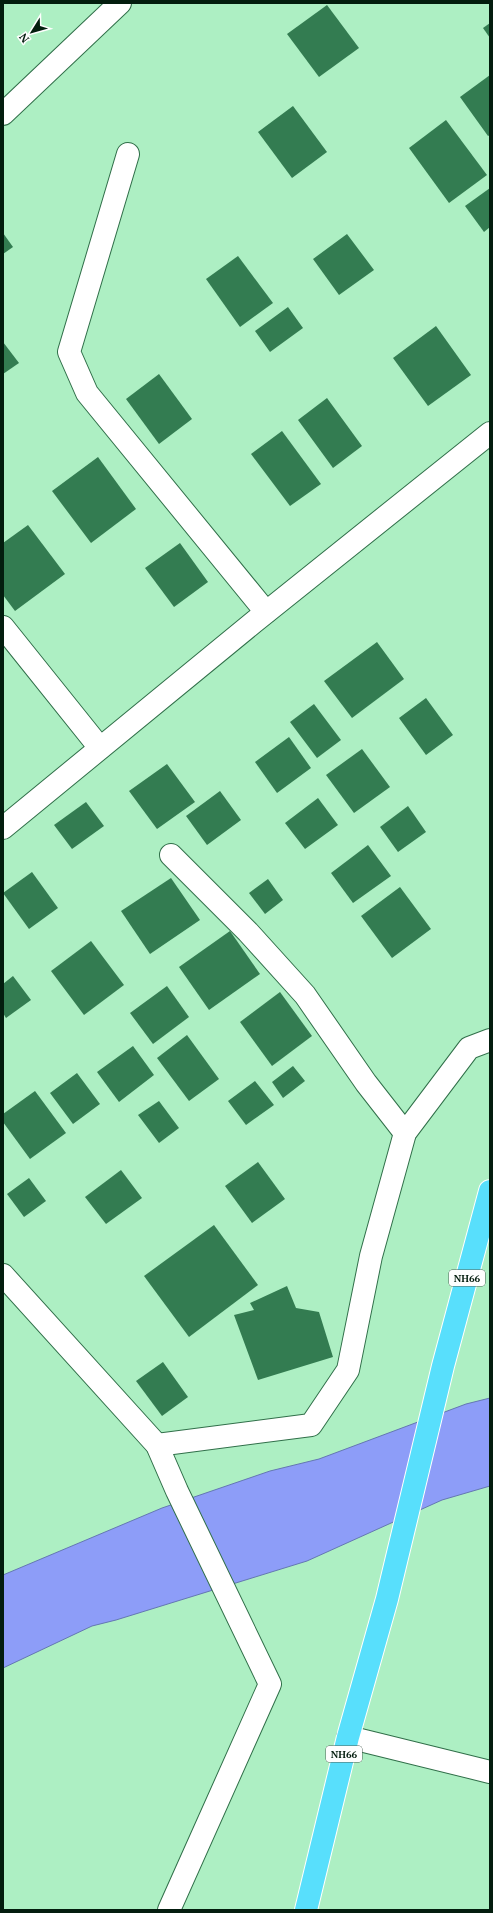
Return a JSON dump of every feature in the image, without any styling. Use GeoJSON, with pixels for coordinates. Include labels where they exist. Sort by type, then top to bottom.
{"type":"FeatureCollection","features":[{"type":"Feature","properties":{"kind":"highway","name":"NH66"},"geometry":{"type":"LineString","coordinates":[[306,1910],[348,1737],[387,1599],[443,1366],[490,1191]]}},
{"type":"Feature","properties":{"kind":"street"},"geometry":{"type":"LineString","coordinates":[[3,114],[120,3]]}},
{"type":"Feature","properties":{"kind":"street"},"geometry":{"type":"LineString","coordinates":[[128,154],[69,352],[87,393],[266,612]]}},
{"type":"Feature","properties":{"kind":"street"},"geometry":{"type":"LineString","coordinates":[[4,824],[100,748],[266,612],[490,434]]}},
{"type":"Feature","properties":{"kind":"street"},"geometry":{"type":"LineString","coordinates":[[3,628],[100,748]]}},
{"type":"Feature","properties":{"kind":"street"},"geometry":{"type":"LineString","coordinates":[[171,855],[248,932],[305,995],[366,1083],[405,1133]]}},
{"type":"Feature","properties":{"kind":"street"},"geometry":{"type":"LineString","coordinates":[[157,1445],[311,1425],[348,1370],[371,1256],[405,1133],[469,1048],[490,1040]]}},
{"type":"Feature","properties":{"kind":"street"},"geometry":{"type":"LineString","coordinates":[[3,1275],[157,1445],[177,1491],[270,1684],[169,1910]]}},
{"type":"Feature","properties":{"kind":"street"},"geometry":{"type":"LineString","coordinates":[[348,1737],[490,1772]]}},
{"type":"Feature","properties":{"kind":"water"},"geometry":{"type":"Polygon","coordinates":[[[490,1398],[490,1486],[442,1500],[307,1561],[116,1620],[92,1626],[3,1668],[3,1575],[162,1508],[270,1471],[319,1459],[466,1404],[490,1398]]]}},
{"type":"Feature","properties":{"kind":"building"},"geometry":{"type":"Polygon","coordinates":[[[327,5],[359,48],[319,77],[287,34],[327,5]]]}},
{"type":"Feature","properties":{"kind":"building"},"geometry":{"type":"Polygon","coordinates":[[[490,23],[490,38],[483,28],[490,23]]]}},
{"type":"Feature","properties":{"kind":"building"},"geometry":{"type":"Polygon","coordinates":[[[490,75],[490,135],[488,136],[460,97],[490,75]]]}},
{"type":"Feature","properties":{"kind":"building"},"geometry":{"type":"Polygon","coordinates":[[[293,106],[327,152],[292,178],[258,132],[293,106]]]}},
{"type":"Feature","properties":{"kind":"building"},"geometry":{"type":"Polygon","coordinates":[[[446,120],[487,175],[449,203],[409,148],[446,120]]]}},
{"type":"Feature","properties":{"kind":"building"},"geometry":{"type":"Polygon","coordinates":[[[490,188],[490,227],[484,232],[465,206],[490,188]]]}},
{"type":"Feature","properties":{"kind":"building"},"geometry":{"type":"Polygon","coordinates":[[[3,233],[13,247],[3,254],[3,233]]]}},
{"type":"Feature","properties":{"kind":"building"},"geometry":{"type":"Polygon","coordinates":[[[347,234],[374,270],[339,295],[313,259],[347,234]]]}},
{"type":"Feature","properties":{"kind":"building"},"geometry":{"type":"Polygon","coordinates":[[[238,256],[273,303],[240,327],[206,279],[238,256]]]}},
{"type":"Feature","properties":{"kind":"building"},"geometry":{"type":"Polygon","coordinates":[[[288,307],[303,328],[270,352],[255,331],[288,307]]]}},
{"type":"Feature","properties":{"kind":"building"},"geometry":{"type":"Polygon","coordinates":[[[436,326],[471,375],[428,406],[393,358],[436,326]]]}},
{"type":"Feature","properties":{"kind":"building"},"geometry":{"type":"Polygon","coordinates":[[[3,342],[19,363],[3,374],[3,342]]]}},
{"type":"Feature","properties":{"kind":"building"},"geometry":{"type":"Polygon","coordinates":[[[159,374],[192,419],[159,444],[126,399],[159,374]]]}},
{"type":"Feature","properties":{"kind":"building"},"geometry":{"type":"Polygon","coordinates":[[[327,398],[362,446],[333,468],[298,420],[327,398]]]}},
{"type":"Feature","properties":{"kind":"building"},"geometry":{"type":"Polygon","coordinates":[[[282,431],[321,484],[290,506],[251,454],[282,431]]]}},
{"type":"Feature","properties":{"kind":"building"},"geometry":{"type":"Polygon","coordinates":[[[98,457],[136,509],[91,543],[52,491],[98,457]]]}},
{"type":"Feature","properties":{"kind":"building"},"geometry":{"type":"Polygon","coordinates":[[[28,525],[65,574],[15,611],[3,595],[3,543],[28,525]]]}},
{"type":"Feature","properties":{"kind":"building"},"geometry":{"type":"Polygon","coordinates":[[[180,543],[208,582],[174,607],[145,568],[180,543]]]}},
{"type":"Feature","properties":{"kind":"building"},"geometry":{"type":"Polygon","coordinates":[[[377,642],[404,679],[352,718],[324,681],[377,642]]]}},
{"type":"Feature","properties":{"kind":"building"},"geometry":{"type":"Polygon","coordinates":[[[426,698],[453,735],[426,755],[399,718],[426,698]]]}},
{"type":"Feature","properties":{"kind":"building"},"geometry":{"type":"Polygon","coordinates":[[[314,704],[341,740],[317,758],[290,722],[314,704]]]}},
{"type":"Feature","properties":{"kind":"building"},"geometry":{"type":"Polygon","coordinates":[[[289,737],[311,768],[277,793],[255,762],[289,737]]]}},
{"type":"Feature","properties":{"kind":"building"},"geometry":{"type":"Polygon","coordinates":[[[362,749],[390,787],[354,813],[326,775],[362,749]]]}},
{"type":"Feature","properties":{"kind":"building"},"geometry":{"type":"Polygon","coordinates":[[[167,764],[195,802],[157,829],[129,791],[167,764]]]}},
{"type":"Feature","properties":{"kind":"building"},"geometry":{"type":"Polygon","coordinates":[[[220,791],[241,820],[207,845],[186,816],[220,791]]]}},
{"type":"Feature","properties":{"kind":"building"},"geometry":{"type":"Polygon","coordinates":[[[318,798],[338,825],[305,849],[285,823],[318,798]]]}},
{"type":"Feature","properties":{"kind":"building"},"geometry":{"type":"Polygon","coordinates":[[[86,802],[104,826],[72,849],[54,825],[86,802]]]}},
{"type":"Feature","properties":{"kind":"building"},"geometry":{"type":"Polygon","coordinates":[[[408,806],[426,832],[398,852],[380,827],[408,806]]]}},
{"type":"Feature","properties":{"kind":"building"},"geometry":{"type":"Polygon","coordinates":[[[368,845],[391,876],[353,903],[331,873],[368,845]]]}},
{"type":"Feature","properties":{"kind":"building"},"geometry":{"type":"Polygon","coordinates":[[[32,872],[58,908],[29,929],[3,893],[32,872]]]}},
{"type":"Feature","properties":{"kind":"building"},"geometry":{"type":"Polygon","coordinates":[[[171,878],[200,920],[150,954],[121,911],[171,878]]]}},
{"type":"Feature","properties":{"kind":"building"},"geometry":{"type":"Polygon","coordinates":[[[268,879],[283,900],[265,914],[249,893],[268,879]]]}},
{"type":"Feature","properties":{"kind":"building"},"geometry":{"type":"Polygon","coordinates":[[[400,887],[431,929],[392,958],[361,916],[400,887]]]}},
{"type":"Feature","properties":{"kind":"building"},"geometry":{"type":"Polygon","coordinates":[[[230,931],[260,974],[209,1010],[179,967],[230,931]]]}},
{"type":"Feature","properties":{"kind":"building"},"geometry":{"type":"Polygon","coordinates":[[[91,941],[124,985],[84,1015],[51,971],[91,941]]]}},
{"type":"Feature","properties":{"kind":"building"},"geometry":{"type":"Polygon","coordinates":[[[13,976],[31,1000],[6,1018],[3,1013],[3,984],[13,976]]]}},
{"type":"Feature","properties":{"kind":"building"},"geometry":{"type":"Polygon","coordinates":[[[167,986],[189,1017],[153,1044],[130,1013],[167,986]]]}},
{"type":"Feature","properties":{"kind":"building"},"geometry":{"type":"Polygon","coordinates":[[[280,992],[312,1036],[272,1066],[240,1022],[280,992]]]}},
{"type":"Feature","properties":{"kind":"building"},"geometry":{"type":"Polygon","coordinates":[[[187,1035],[219,1079],[189,1101],[157,1058],[187,1035]]]}},
{"type":"Feature","properties":{"kind":"building"},"geometry":{"type":"Polygon","coordinates":[[[133,1046],[154,1075],[119,1102],[97,1072],[133,1046]]]}},
{"type":"Feature","properties":{"kind":"building"},"geometry":{"type":"Polygon","coordinates":[[[293,1066],[305,1081],[283,1098],[272,1082],[293,1066]]]}},
{"type":"Feature","properties":{"kind":"building"},"geometry":{"type":"Polygon","coordinates":[[[77,1073],[100,1104],[73,1124],[50,1093],[77,1073]]]}},
{"type":"Feature","properties":{"kind":"building"},"geometry":{"type":"Polygon","coordinates":[[[255,1081],[274,1105],[246,1125],[228,1101],[255,1081]]]}},
{"type":"Feature","properties":{"kind":"building"},"geometry":{"type":"Polygon","coordinates":[[[35,1091],[66,1133],[30,1159],[3,1122],[3,1114],[35,1091]]]}},
{"type":"Feature","properties":{"kind":"building"},"geometry":{"type":"Polygon","coordinates":[[[159,1101],[179,1128],[159,1143],[138,1115],[159,1101]]]}},
{"type":"Feature","properties":{"kind":"building"},"geometry":{"type":"Polygon","coordinates":[[[258,1162],[285,1199],[252,1223],[225,1186],[258,1162]]]}},
{"type":"Feature","properties":{"kind":"building"},"geometry":{"type":"Polygon","coordinates":[[[121,1170],[142,1198],[106,1224],[85,1197],[121,1170]]]}},
{"type":"Feature","properties":{"kind":"building"},"geometry":{"type":"Polygon","coordinates":[[[29,1178],[46,1201],[24,1217],[7,1194],[29,1178]]]}},
{"type":"Feature","properties":{"kind":"building"},"geometry":{"type":"Polygon","coordinates":[[[214,1225],[258,1285],[189,1337],[144,1276],[214,1225]]]}},
{"type":"Feature","properties":{"kind":"building"},"geometry":{"type":"Polygon","coordinates":[[[287,1286],[296,1308],[319,1312],[333,1357],[258,1380],[234,1315],[254,1310],[250,1303],[287,1286]]]}},
{"type":"Feature","properties":{"kind":"building"},"geometry":{"type":"Polygon","coordinates":[[[163,1362],[188,1397],[162,1416],[136,1381],[163,1362]]]}}]}
